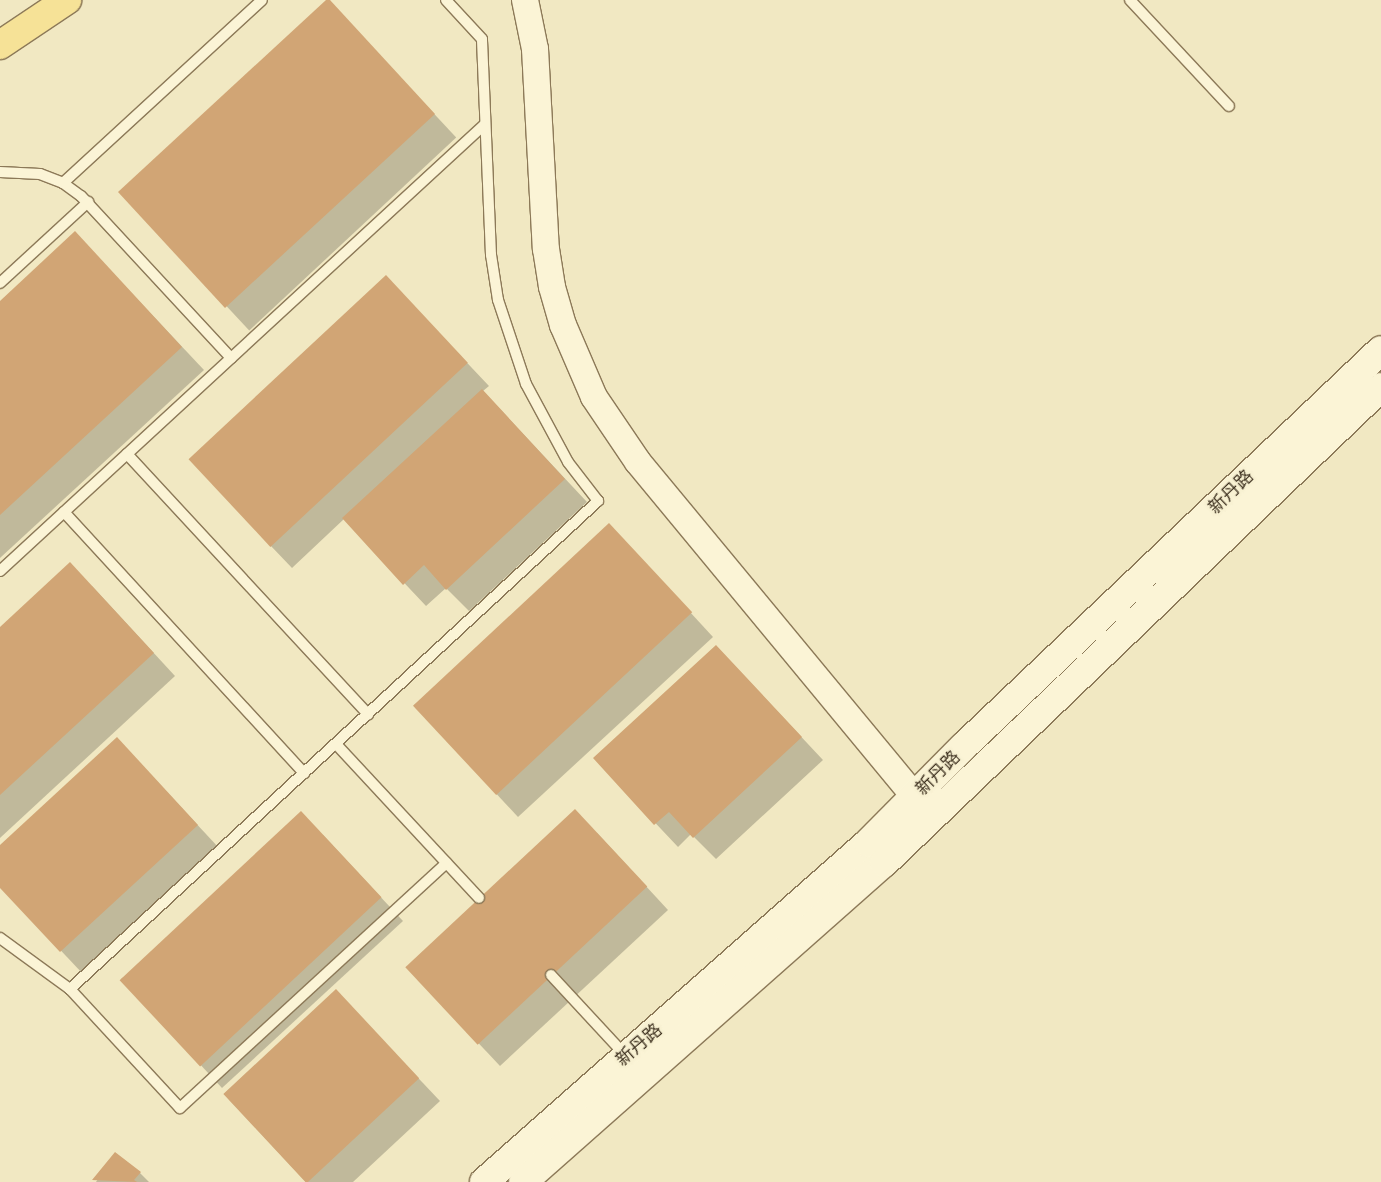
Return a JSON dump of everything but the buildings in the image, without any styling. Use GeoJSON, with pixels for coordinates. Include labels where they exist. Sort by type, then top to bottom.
{"type":"FeatureCollection","features":[{"type":"Feature","properties":{"kind":"main road"},"geometry":{"type":"LineString","coordinates":[[0,45],[67,0]]}},
{"type":"Feature","properties":{"kind":"main road","name":"新丹路"},"geometry":{"type":"LineString","coordinates":[[523,1182],[742,990],[1381,350]]}},
{"type":"Feature","properties":{"kind":"main road","name":"新丹路"},"geometry":{"type":"LineString","coordinates":[[484,1182],[868,843],[923,807],[1381,387]]}},
{"type":"Feature","properties":{"kind":"street"},"geometry":{"type":"LineString","coordinates":[[525,0],[535,49],[546,249],[563,325],[581,371],[614,430],[638,462],[923,807]]}},
{"type":"Feature","properties":{"kind":"lane"},"geometry":{"type":"LineString","coordinates":[[63,183],[262,0]]}},
{"type":"Feature","properties":{"kind":"lane"},"geometry":{"type":"LineString","coordinates":[[70,989],[598,501],[568,462],[526,384],[498,300],[490,255],[482,39],[446,0]]}},
{"type":"Feature","properties":{"kind":"lane"},"geometry":{"type":"LineString","coordinates":[[1130,0],[1229,106]]}},
{"type":"Feature","properties":{"kind":"lane"},"geometry":{"type":"LineString","coordinates":[[0,571],[484,125]]}},
{"type":"Feature","properties":{"kind":"lane"},"geometry":{"type":"LineString","coordinates":[[0,172],[40,174],[63,183],[88,202],[231,358]]}},
{"type":"Feature","properties":{"kind":"lane"},"geometry":{"type":"LineString","coordinates":[[0,283],[88,202]]}},
{"type":"Feature","properties":{"kind":"lane"},"geometry":{"type":"LineString","coordinates":[[127,454],[368,714]]}},
{"type":"Feature","properties":{"kind":"lane"},"geometry":{"type":"LineString","coordinates":[[64,512],[304,773]]}},
{"type":"Feature","properties":{"kind":"lane"},"geometry":{"type":"LineString","coordinates":[[336,744],[479,898]]}},
{"type":"Feature","properties":{"kind":"lane"},"geometry":{"type":"LineString","coordinates":[[0,938],[70,989],[180,1108],[446,863]]}},
{"type":"Feature","properties":{"kind":"lane"},"geometry":{"type":"LineString","coordinates":[[550,975],[626,1057]]}}]}
